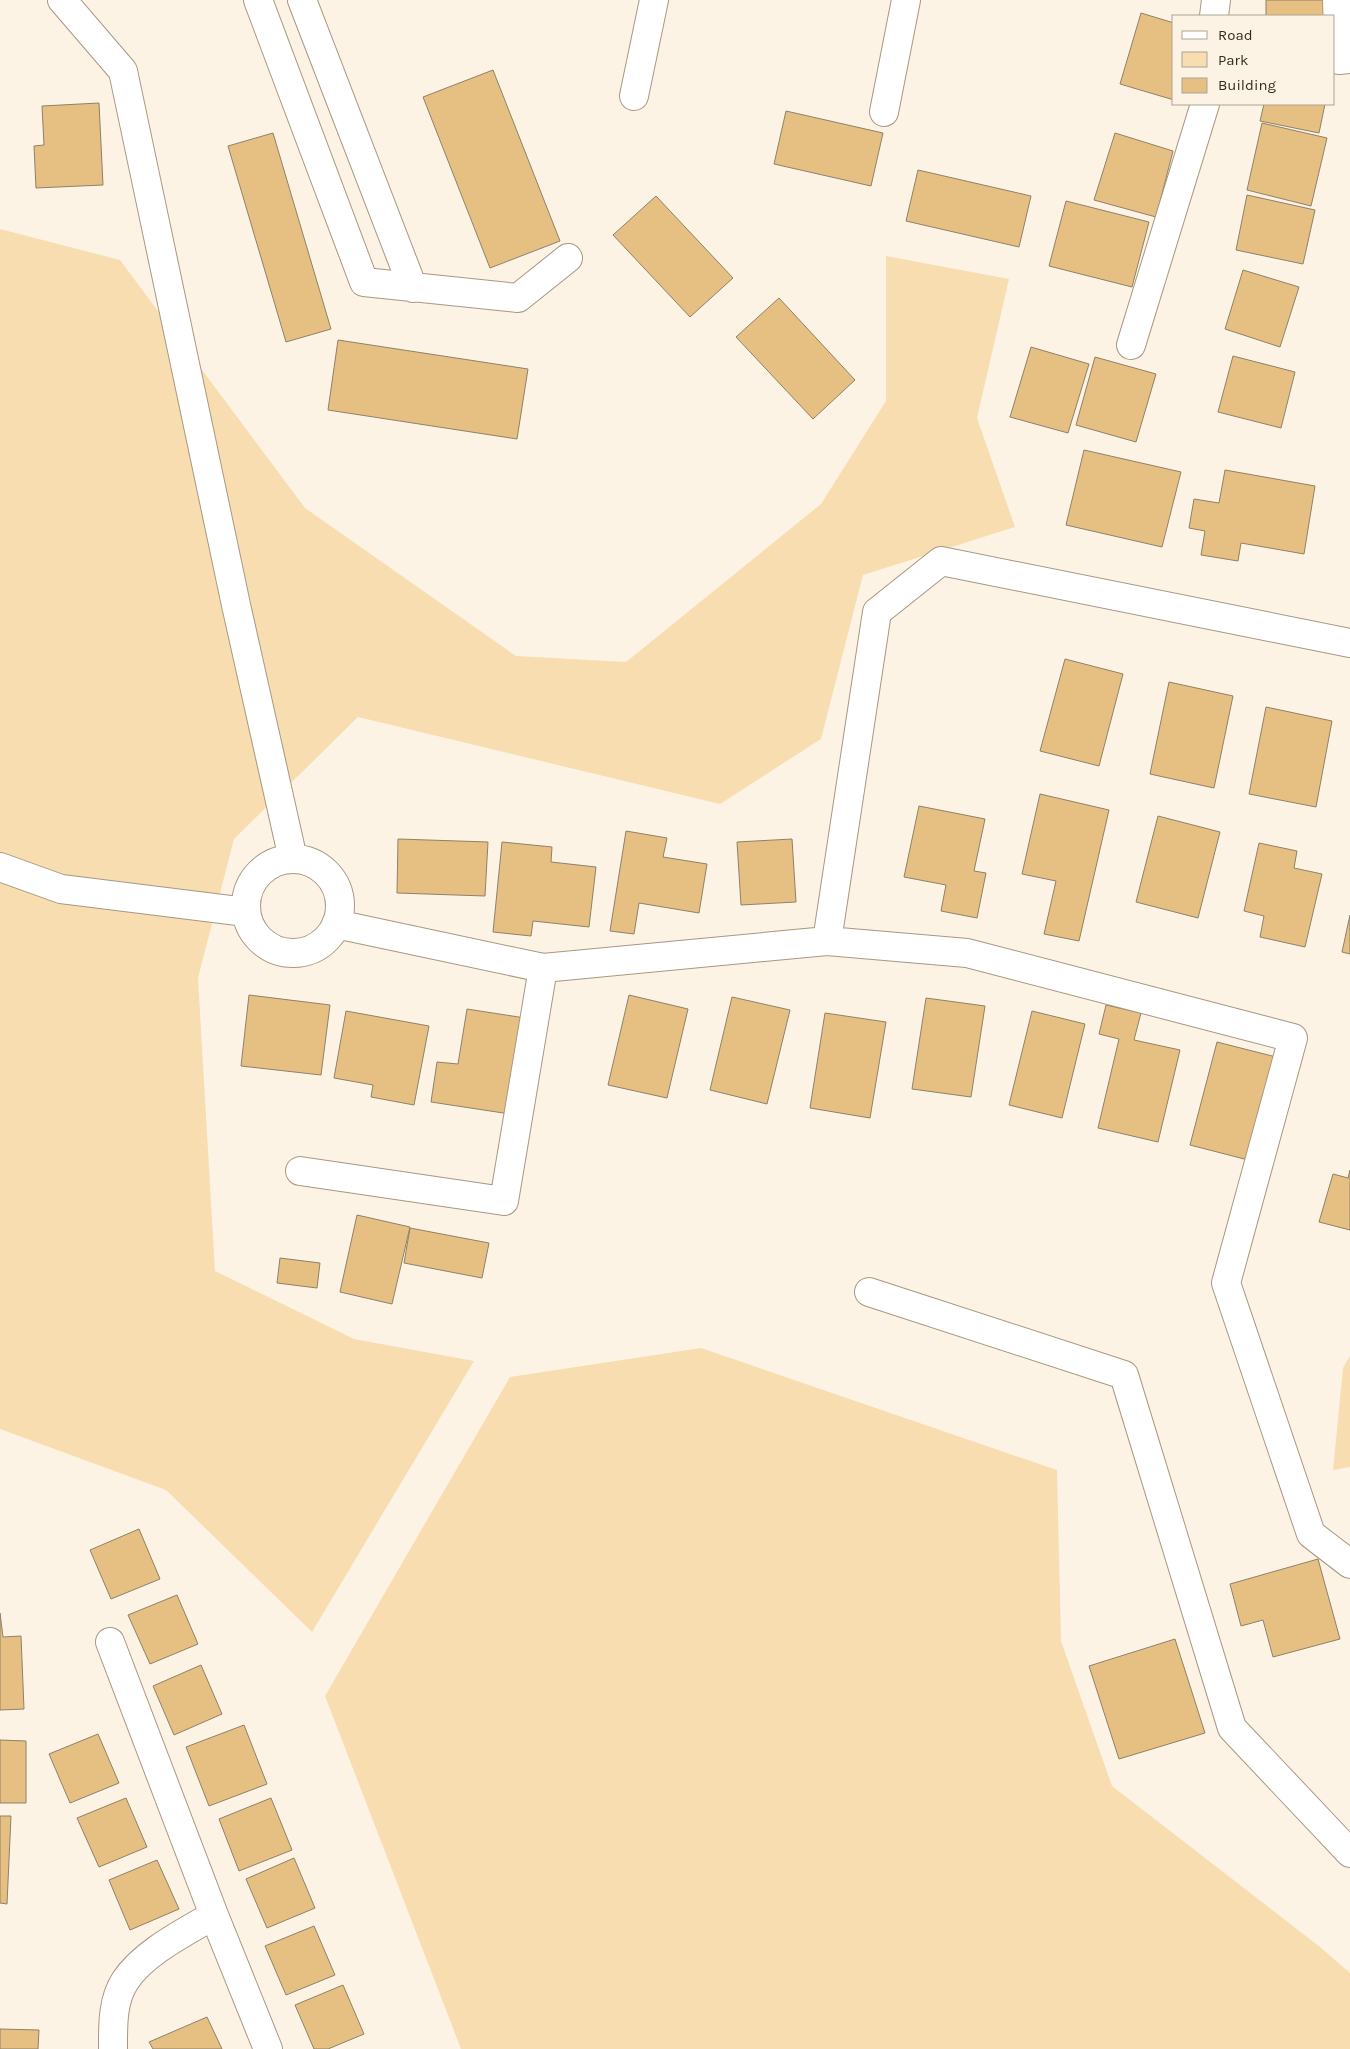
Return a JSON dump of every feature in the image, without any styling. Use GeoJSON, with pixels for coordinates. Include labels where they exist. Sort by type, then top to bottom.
{"type":"FeatureCollection","features":[{"type":"Feature","properties":{"kind":"street"},"geometry":{"type":"LineString","coordinates":[[62,0],[123,71],[234,595],[293,859]]}},
{"type":"Feature","properties":{"kind":"street"},"geometry":{"type":"LineString","coordinates":[[258,0],[364,282],[518,298],[568,258]]}},
{"type":"Feature","properties":{"kind":"street"},"geometry":{"type":"LineString","coordinates":[[302,0],[413,288]]}},
{"type":"Feature","properties":{"kind":"street"},"geometry":{"type":"LineString","coordinates":[[634,96],[654,0]]}},
{"type":"Feature","properties":{"kind":"street"},"geometry":{"type":"LineString","coordinates":[[884,112],[906,0]]}},
{"type":"Feature","properties":{"kind":"street"},"geometry":{"type":"LineString","coordinates":[[1214,15],[1216,0]]}},
{"type":"Feature","properties":{"kind":"street"},"geometry":{"type":"LineString","coordinates":[[1337,0],[1339,60],[1350,59]]}},
{"type":"Feature","properties":{"kind":"street"},"geometry":{"type":"LineString","coordinates":[[1131,345],[1205,105]]}},
{"type":"Feature","properties":{"kind":"street"},"geometry":{"type":"LineString","coordinates":[[826,941],[877,612],[941,561],[1350,642]]}},
{"type":"Feature","properties":{"kind":"street"},"geometry":{"type":"LineString","coordinates":[[293,859],[310,862],[324,871],[335,885],[340,904],[336,924],[320,944],[307,951],[292,953],[273,949],[259,939],[250,926],[246,912],[247,896],[254,880],[261,872],[276,862],[293,859]]}},
{"type":"Feature","properties":{"kind":"street"},"geometry":{"type":"LineString","coordinates":[[0,868],[61,889],[246,912]]}},
{"type":"Feature","properties":{"kind":"street"},"geometry":{"type":"LineString","coordinates":[[336,924],[543,968],[826,941],[967,953],[1293,1038],[1226,1283],[1311,1534],[1350,1564]]}},
{"type":"Feature","properties":{"kind":"street"},"geometry":{"type":"LineString","coordinates":[[300,1171],[504,1201],[543,968]]}},
{"type":"Feature","properties":{"kind":"street"},"geometry":{"type":"LineString","coordinates":[[869,1292],[1124,1375],[1232,1728],[1350,1852]]}},
{"type":"Feature","properties":{"kind":"street"},"geometry":{"type":"LineString","coordinates":[[110,1642],[268,2049]]}},
{"type":"Feature","properties":{"kind":"street"},"geometry":{"type":"LineString","coordinates":[[113,2049],[113,2016],[124,1982],[153,1953],[214,1914]]}},
{"type":"Feature","properties":{"kind":"green space"},"geometry":{"type":"Polygon","coordinates":[[[0,229],[120,260],[305,508],[516,656],[626,662],[821,504],[886,401],[886,256],[1009,279],[977,418],[1015,527],[863,575],[821,739],[720,804],[358,717],[234,839],[198,978],[215,1271],[354,1339],[474,1361],[312,1632],[166,1490],[0,1429],[0,229]]]}},
{"type":"Feature","properties":{"kind":"green space"},"geometry":{"type":"Polygon","coordinates":[[[701,1348],[1057,1470],[1061,1641],[1112,1786],[1320,1947],[1350,1973],[1350,2049],[461,2049],[325,1696],[510,1377],[701,1348]]]}},
{"type":"Feature","properties":{"kind":"green space"},"geometry":{"type":"Polygon","coordinates":[[[1350,1356],[1350,1467],[1333,1470],[1343,1368],[1350,1356]]]}},
{"type":"Feature","properties":{"kind":"building"},"geometry":{"type":"Polygon","coordinates":[[[1266,0],[1329,0],[1328,15],[1266,15],[1266,0]]]}},
{"type":"Feature","properties":{"kind":"building"},"geometry":{"type":"Polygon","coordinates":[[[1141,13],[1172,22],[1172,99],[1120,84],[1141,13]]]}},
{"type":"Feature","properties":{"kind":"building"},"geometry":{"type":"Polygon","coordinates":[[[493,70],[560,241],[490,268],[423,97],[493,70]]]}},
{"type":"Feature","properties":{"kind":"building"},"geometry":{"type":"Polygon","coordinates":[[[99,103],[103,185],[36,188],[34,146],[44,145],[42,106],[99,103]]]}},
{"type":"Feature","properties":{"kind":"building"},"geometry":{"type":"Polygon","coordinates":[[[1264,105],[1325,105],[1319,133],[1260,121],[1264,105]]]}},
{"type":"Feature","properties":{"kind":"building"},"geometry":{"type":"Polygon","coordinates":[[[786,111],[883,133],[871,186],[774,164],[786,111]]]}},
{"type":"Feature","properties":{"kind":"building"},"geometry":{"type":"Polygon","coordinates":[[[1262,123],[1327,138],[1311,206],[1247,190],[1262,123]]]}},
{"type":"Feature","properties":{"kind":"building"},"geometry":{"type":"Polygon","coordinates":[[[273,133],[331,329],[286,342],[228,146],[273,133]]]}},
{"type":"Feature","properties":{"kind":"building"},"geometry":{"type":"Polygon","coordinates":[[[1115,133],[1173,151],[1156,217],[1094,200],[1115,133]]]}},
{"type":"Feature","properties":{"kind":"building"},"geometry":{"type":"Polygon","coordinates":[[[918,170],[1031,196],[1019,247],[906,221],[918,170]]]}},
{"type":"Feature","properties":{"kind":"building"},"geometry":{"type":"Polygon","coordinates":[[[1247,195],[1315,210],[1303,264],[1236,250],[1247,195]]]}},
{"type":"Feature","properties":{"kind":"building"},"geometry":{"type":"Polygon","coordinates":[[[656,196],[733,278],[690,317],[613,235],[656,196]]]}},
{"type":"Feature","properties":{"kind":"building"},"geometry":{"type":"Polygon","coordinates":[[[1066,201],[1149,222],[1132,287],[1049,266],[1066,201]]]}},
{"type":"Feature","properties":{"kind":"building"},"geometry":{"type":"Polygon","coordinates":[[[1243,270],[1299,287],[1280,347],[1225,329],[1243,270]]]}},
{"type":"Feature","properties":{"kind":"building"},"geometry":{"type":"Polygon","coordinates":[[[779,298],[855,380],[813,419],[736,337],[779,298]]]}},
{"type":"Feature","properties":{"kind":"building"},"geometry":{"type":"Polygon","coordinates":[[[338,340],[528,369],[517,439],[328,410],[338,340]]]}},
{"type":"Feature","properties":{"kind":"building"},"geometry":{"type":"Polygon","coordinates":[[[1031,347],[1089,364],[1068,433],[1010,417],[1031,347]]]}},
{"type":"Feature","properties":{"kind":"building"},"geometry":{"type":"Polygon","coordinates":[[[1233,356],[1295,372],[1281,428],[1218,412],[1233,356]]]}},
{"type":"Feature","properties":{"kind":"building"},"geometry":{"type":"Polygon","coordinates":[[[1095,357],[1156,374],[1136,442],[1076,425],[1095,357]]]}},
{"type":"Feature","properties":{"kind":"building"},"geometry":{"type":"Polygon","coordinates":[[[1084,450],[1181,472],[1162,547],[1066,525],[1084,450]]]}},
{"type":"Feature","properties":{"kind":"building"},"geometry":{"type":"Polygon","coordinates":[[[1225,470],[1315,486],[1304,554],[1241,543],[1238,561],[1201,555],[1205,531],[1189,528],[1194,499],[1219,503],[1225,470]]]}},
{"type":"Feature","properties":{"kind":"building"},"geometry":{"type":"Polygon","coordinates":[[[1065,659],[1123,674],[1099,766],[1040,751],[1065,659]]]}},
{"type":"Feature","properties":{"kind":"building"},"geometry":{"type":"Polygon","coordinates":[[[1169,682],[1233,696],[1214,788],[1150,774],[1169,682]]]}},
{"type":"Feature","properties":{"kind":"building"},"geometry":{"type":"Polygon","coordinates":[[[1266,707],[1332,721],[1316,807],[1249,794],[1266,707]]]}},
{"type":"Feature","properties":{"kind":"building"},"geometry":{"type":"Polygon","coordinates":[[[1040,794],[1109,810],[1079,941],[1044,934],[1056,881],[1022,874],[1040,794]]]}},
{"type":"Feature","properties":{"kind":"building"},"geometry":{"type":"Polygon","coordinates":[[[919,806],[985,819],[974,871],[986,873],[977,918],[941,911],[946,885],[904,877],[919,806]]]}},
{"type":"Feature","properties":{"kind":"building"},"geometry":{"type":"Polygon","coordinates":[[[1158,816],[1220,832],[1198,918],[1136,902],[1158,816]]]}},
{"type":"Feature","properties":{"kind":"building"},"geometry":{"type":"Polygon","coordinates":[[[626,831],[667,838],[663,857],[707,864],[699,913],[639,903],[634,934],[610,931],[626,831]]]}},
{"type":"Feature","properties":{"kind":"building"},"geometry":{"type":"Polygon","coordinates":[[[398,839],[488,842],[485,896],[397,893],[398,839]]]}},
{"type":"Feature","properties":{"kind":"building"},"geometry":{"type":"Polygon","coordinates":[[[792,839],[796,902],[741,905],[737,842],[792,839]]]}},
{"type":"Feature","properties":{"kind":"building"},"geometry":{"type":"Polygon","coordinates":[[[502,842],[552,847],[551,862],[596,867],[589,927],[533,921],[531,936],[493,932],[502,842]]]}},
{"type":"Feature","properties":{"kind":"building"},"geometry":{"type":"Polygon","coordinates":[[[1259,843],[1297,851],[1294,868],[1322,874],[1305,947],[1260,937],[1264,916],[1244,911],[1259,843]]]}},
{"type":"Feature","properties":{"kind":"building"},"geometry":{"type":"Polygon","coordinates":[[[1350,915],[1350,954],[1342,952],[1350,915]]]}},
{"type":"Feature","properties":{"kind":"building"},"geometry":{"type":"Polygon","coordinates":[[[249,995],[330,1005],[321,1075],[241,1066],[249,995]]]}},
{"type":"Feature","properties":{"kind":"building"},"geometry":{"type":"Polygon","coordinates":[[[629,995],[688,1009],[667,1098],[608,1085],[629,995]]]}},
{"type":"Feature","properties":{"kind":"building"},"geometry":{"type":"Polygon","coordinates":[[[732,997],[790,1010],[767,1104],[710,1090],[732,997]]]}},
{"type":"Feature","properties":{"kind":"building"},"geometry":{"type":"Polygon","coordinates":[[[926,998],[985,1006],[971,1097],[912,1089],[926,998]]]}},
{"type":"Feature","properties":{"kind":"building"},"geometry":{"type":"Polygon","coordinates":[[[1106,1005],[1141,1013],[1134,1040],[1180,1050],[1158,1142],[1098,1128],[1119,1039],[1099,1034],[1106,1005]]]}},
{"type":"Feature","properties":{"kind":"building"},"geometry":{"type":"Polygon","coordinates":[[[467,1009],[525,1018],[510,1114],[431,1102],[437,1062],[458,1064],[467,1009]]]}},
{"type":"Feature","properties":{"kind":"building"},"geometry":{"type":"Polygon","coordinates":[[[346,1011],[429,1026],[414,1105],[371,1097],[373,1085],[334,1078],[346,1011]]]}},
{"type":"Feature","properties":{"kind":"building"},"geometry":{"type":"Polygon","coordinates":[[[1032,1011],[1085,1024],[1062,1118],[1009,1105],[1032,1011]]]}},
{"type":"Feature","properties":{"kind":"building"},"geometry":{"type":"Polygon","coordinates":[[[825,1013],[886,1022],[870,1118],[810,1108],[825,1013]]]}},
{"type":"Feature","properties":{"kind":"building"},"geometry":{"type":"Polygon","coordinates":[[[1217,1042],[1280,1058],[1252,1161],[1190,1145],[1217,1042]]]}},
{"type":"Feature","properties":{"kind":"building"},"geometry":{"type":"Polygon","coordinates":[[[1350,1170],[1350,1230],[1319,1222],[1333,1174],[1348,1178],[1350,1170]]]}},
{"type":"Feature","properties":{"kind":"building"},"geometry":{"type":"Polygon","coordinates":[[[357,1215],[410,1227],[392,1304],[340,1292],[357,1215]]]}},
{"type":"Feature","properties":{"kind":"building"},"geometry":{"type":"Polygon","coordinates":[[[410,1228],[489,1243],[482,1278],[404,1263],[410,1228]]]}},
{"type":"Feature","properties":{"kind":"building"},"geometry":{"type":"Polygon","coordinates":[[[280,1258],[320,1263],[317,1288],[277,1283],[280,1258]]]}},
{"type":"Feature","properties":{"kind":"building"},"geometry":{"type":"Polygon","coordinates":[[[139,1529],[160,1579],[111,1599],[90,1550],[139,1529]]]}},
{"type":"Feature","properties":{"kind":"building"},"geometry":{"type":"Polygon","coordinates":[[[1318,1559],[1340,1639],[1273,1657],[1263,1620],[1241,1626],[1230,1584],[1318,1559]]]}},
{"type":"Feature","properties":{"kind":"building"},"geometry":{"type":"Polygon","coordinates":[[[177,1595],[198,1644],[150,1664],[128,1615],[177,1595]]]}},
{"type":"Feature","properties":{"kind":"building"},"geometry":{"type":"Polygon","coordinates":[[[0,1613],[3,1637],[21,1636],[24,1709],[0,1710],[0,1613]]]}},
{"type":"Feature","properties":{"kind":"building"},"geometry":{"type":"Polygon","coordinates":[[[1175,1639],[1205,1733],[1119,1759],[1089,1666],[1175,1639]]]}},
{"type":"Feature","properties":{"kind":"building"},"geometry":{"type":"Polygon","coordinates":[[[201,1665],[222,1714],[174,1735],[153,1686],[201,1665]]]}},
{"type":"Feature","properties":{"kind":"building"},"geometry":{"type":"Polygon","coordinates":[[[244,1725],[267,1784],[209,1806],[186,1747],[244,1725]]]}},
{"type":"Feature","properties":{"kind":"building"},"geometry":{"type":"Polygon","coordinates":[[[98,1734],[119,1783],[70,1803],[49,1754],[98,1734]]]}},
{"type":"Feature","properties":{"kind":"building"},"geometry":{"type":"Polygon","coordinates":[[[0,1740],[26,1741],[26,1803],[0,1803],[0,1740]]]}},
{"type":"Feature","properties":{"kind":"building"},"geometry":{"type":"Polygon","coordinates":[[[126,1798],[147,1847],[99,1867],[77,1818],[126,1798]]]}},
{"type":"Feature","properties":{"kind":"building"},"geometry":{"type":"Polygon","coordinates":[[[271,1798],[292,1850],[239,1871],[219,1819],[271,1798]]]}},
{"type":"Feature","properties":{"kind":"building"},"geometry":{"type":"Polygon","coordinates":[[[0,1816],[11,1816],[7,1904],[0,1903],[0,1816]]]}},
{"type":"Feature","properties":{"kind":"building"},"geometry":{"type":"Polygon","coordinates":[[[294,1858],[315,1908],[267,1928],[246,1879],[294,1858]]]}},
{"type":"Feature","properties":{"kind":"building"},"geometry":{"type":"Polygon","coordinates":[[[157,1860],[179,1909],[130,1930],[109,1880],[157,1860]]]}},
{"type":"Feature","properties":{"kind":"building"},"geometry":{"type":"Polygon","coordinates":[[[314,1926],[335,1975],[286,1995],[265,1946],[314,1926]]]}},
{"type":"Feature","properties":{"kind":"building"},"geometry":{"type":"Polygon","coordinates":[[[343,1985],[364,2034],[328,2049],[314,2049],[295,2005],[343,1985]]]}},
{"type":"Feature","properties":{"kind":"building"},"geometry":{"type":"Polygon","coordinates":[[[207,2017],[222,2049],[153,2049],[149,2042],[207,2017]]]}},
{"type":"Feature","properties":{"kind":"building"},"geometry":{"type":"Polygon","coordinates":[[[0,2029],[39,2030],[38,2049],[0,2049],[0,2029]]]}}]}
